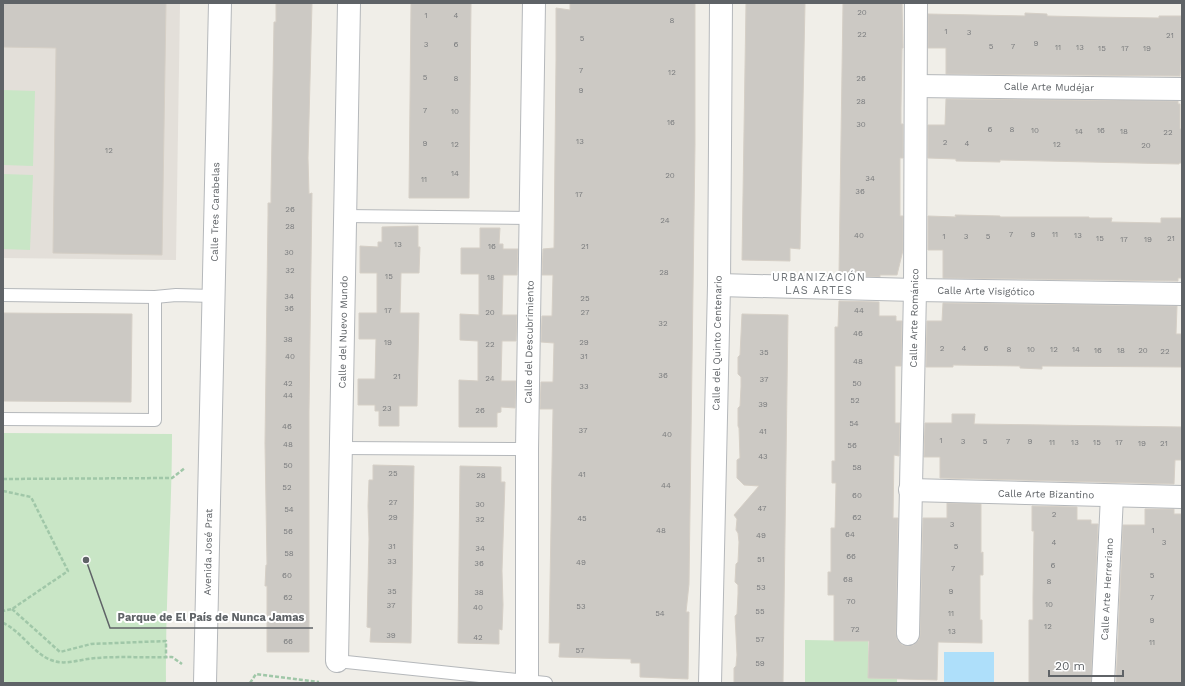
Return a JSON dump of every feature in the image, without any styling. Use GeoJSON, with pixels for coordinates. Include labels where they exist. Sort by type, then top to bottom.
{"type":"FeatureCollection","features":[{"type":"Feature","properties":{"kind":"street","name":"Calle Tres Carabelas"},"geometry":{"type":"LineString","coordinates":[[211,421],[220,3]]}},
{"type":"Feature","properties":{"kind":"street","name":"Calle del Nuevo Mundo"},"geometry":{"type":"LineString","coordinates":[[337,661],[349,3]]}},
{"type":"Feature","properties":{"kind":"street","name":"Calle del Descubrimiento"},"geometry":{"type":"LineString","coordinates":[[534,3],[527,449],[536,682]]}},
{"type":"Feature","properties":{"kind":"street","name":"Calle del Quinto Centenario"},"geometry":{"type":"LineString","coordinates":[[710,683],[719,285],[721,3]]}},
{"type":"Feature","properties":{"kind":"street","name":"Calle Arte Románico"},"geometry":{"type":"LineString","coordinates":[[908,634],[915,290],[916,3]]}},
{"type":"Feature","properties":{"kind":"street","name":"Calle Arte Mudéjar"},"geometry":{"type":"LineString","coordinates":[[916,86],[1182,89]]}},
{"type":"Feature","properties":{"kind":"street","name":"Calle Arte Visigótico"},"geometry":{"type":"LineString","coordinates":[[719,285],[1182,294]]}},
{"type":"Feature","properties":{"kind":"street","name":"Avenida José Prat"},"geometry":{"type":"LineString","coordinates":[[205,680],[211,421]]}},
{"type":"Feature","properties":{"kind":"street","name":"Calle Arte Bizantino"},"geometry":{"type":"LineString","coordinates":[[910,490],[1182,497]]}},
{"type":"Feature","properties":{"kind":"street","name":"Calle Arte Herreriano"},"geometry":{"type":"LineString","coordinates":[[1103,683],[1112,496]]}},
{"type":"Feature","properties":{"kind":"lane"},"geometry":{"type":"LineString","coordinates":[[344,216],[531,218]]}},
{"type":"Feature","properties":{"kind":"lane"},"geometry":{"type":"LineString","coordinates":[[3,295],[155,297],[176,295],[213,296]]}},
{"type":"Feature","properties":{"kind":"lane"},"geometry":{"type":"LineString","coordinates":[[3,419],[155,420],[155,297]]}},
{"type":"Feature","properties":{"kind":"lane"},"geometry":{"type":"LineString","coordinates":[[341,448],[527,449]]}},
{"type":"Feature","properties":{"kind":"lane"},"geometry":{"type":"LineString","coordinates":[[337,661],[536,682]]}},
{"type":"Feature","properties":{"kind":"path"},"geometry":{"type":"LineString","coordinates":[[3,478],[172,478],[189,466],[210,467]]}},
{"type":"Feature","properties":{"kind":"path"},"geometry":{"type":"LineString","coordinates":[[3,491],[31,497],[68,571],[12,609],[3,611]]}},
{"type":"Feature","properties":{"kind":"path"},"geometry":{"type":"LineString","coordinates":[[12,609],[60,652],[91,644],[166,641],[166,658]]}},
{"type":"Feature","properties":{"kind":"path"},"geometry":{"type":"LineString","coordinates":[[3,623],[10,626],[49,660],[61,663],[96,658],[172,657],[205,680]]}},
{"type":"Feature","properties":{"kind":"path"},"geometry":{"type":"LineString","coordinates":[[250,683],[256,674],[319,682]]}},
{"type":"Feature","properties":{"kind":"shaded area"},"geometry":{"type":"Polygon","coordinates":[[[3,3],[180,3],[176,260],[3,258],[3,3]]]}},
{"type":"Feature","properties":{"kind":"green space"},"geometry":{"type":"Polygon","coordinates":[[[3,90],[35,91],[33,166],[3,165],[3,90]]]}},
{"type":"Feature","properties":{"kind":"green space"},"geometry":{"type":"Polygon","coordinates":[[[3,174],[33,175],[30,250],[3,249],[3,174]]]}},
{"type":"Feature","properties":{"kind":"green space"},"geometry":{"type":"Polygon","coordinates":[[[3,433],[172,434],[166,683],[3,683],[3,433]]]}},
{"type":"Feature","properties":{"kind":"green space"},"geometry":{"type":"Polygon","coordinates":[[[805,640],[868,641],[868,678],[897,678],[897,683],[805,683],[805,640]]]}},
{"type":"Feature","properties":{"kind":"water"},"geometry":{"type":"Polygon","coordinates":[[[944,652],[994,652],[994,683],[944,683],[944,652]]]}},
{"type":"Feature","properties":{"kind":"building"},"geometry":{"type":"Polygon","coordinates":[[[3,3],[166,3],[162,255],[53,253],[56,48],[3,47],[3,3]]]}},
{"type":"Feature","properties":{"kind":"building"},"geometry":{"type":"Polygon","coordinates":[[[276,3],[312,3],[308,158],[309,194],[312,193],[309,411],[309,652],[267,652],[267,586],[265,586],[267,565],[265,443],[268,203],[271,203],[274,22],[276,22],[276,3]]]}},
{"type":"Feature","properties":{"kind":"building"},"geometry":{"type":"Polygon","coordinates":[[[411,3],[471,3],[469,198],[409,198],[411,3]]]}},
{"type":"Feature","properties":{"kind":"building"},"geometry":{"type":"Polygon","coordinates":[[[570,3],[695,3],[695,144],[689,584],[686,612],[689,612],[688,679],[640,677],[640,663],[631,663],[631,659],[559,657],[560,643],[549,643],[553,409],[540,409],[541,382],[553,382],[554,343],[541,342],[542,316],[552,316],[553,275],[542,275],[543,249],[554,248],[556,8],[570,10],[570,3]]]}},
{"type":"Feature","properties":{"kind":"building"},"geometry":{"type":"Polygon","coordinates":[[[746,3],[805,3],[800,249],[790,248],[790,261],[742,260],[746,3]]]}},
{"type":"Feature","properties":{"kind":"building"},"geometry":{"type":"Polygon","coordinates":[[[843,3],[902,3],[903,48],[901,124],[903,124],[903,158],[900,158],[900,216],[903,216],[903,250],[897,275],[880,275],[880,277],[839,276],[843,3]]]}},
{"type":"Feature","properties":{"kind":"building"},"geometry":{"type":"Polygon","coordinates":[[[1025,13],[1047,14],[1047,16],[1091,17],[1159,18],[1159,16],[1181,16],[1182,52],[1180,76],[946,74],[946,48],[928,48],[928,14],[1025,16],[1025,13]]]}},
{"type":"Feature","properties":{"kind":"building"},"geometry":{"type":"Polygon","coordinates":[[[946,99],[1178,101],[1178,104],[1180,104],[1180,129],[1182,129],[1182,163],[1000,160],[1000,162],[956,161],[956,159],[928,158],[928,125],[945,125],[946,99]]]}},
{"type":"Feature","properties":{"kind":"building"},"geometry":{"type":"Polygon","coordinates":[[[955,215],[1000,217],[1089,217],[1112,218],[1111,222],[1161,223],[1161,218],[1182,218],[1182,278],[1178,278],[1178,281],[943,278],[943,250],[928,250],[928,216],[956,217],[955,215]]]}},
{"type":"Feature","properties":{"kind":"building"},"geometry":{"type":"Polygon","coordinates":[[[418,226],[418,247],[420,247],[419,273],[401,273],[400,313],[419,313],[417,406],[399,406],[399,426],[379,426],[379,411],[375,411],[375,405],[358,405],[358,379],[375,379],[376,339],[359,339],[359,313],[377,313],[377,273],[360,273],[360,246],[378,247],[378,242],[382,242],[382,227],[418,226]]]}},
{"type":"Feature","properties":{"kind":"building"},"geometry":{"type":"Polygon","coordinates":[[[480,228],[500,228],[499,244],[503,244],[503,249],[518,249],[517,275],[503,275],[502,315],[517,315],[516,341],[502,341],[501,381],[516,381],[515,408],[501,407],[501,412],[497,413],[497,427],[459,427],[459,380],[478,381],[478,341],[460,340],[460,314],[479,315],[479,274],[461,274],[461,248],[480,248],[480,228]]]}},
{"type":"Feature","properties":{"kind":"building"},"geometry":{"type":"Polygon","coordinates":[[[839,301],[879,302],[879,316],[896,316],[896,321],[902,321],[901,366],[895,366],[895,423],[900,423],[899,456],[894,455],[893,518],[898,518],[896,634],[897,640],[902,645],[914,645],[919,640],[920,635],[923,518],[947,518],[947,503],[981,504],[981,553],[983,552],[983,575],[980,575],[980,620],[982,620],[982,643],[938,642],[937,680],[868,678],[869,641],[834,641],[834,595],[828,595],[828,572],[831,572],[831,528],[835,528],[836,483],[832,483],[832,461],[835,461],[835,327],[838,327],[839,301]]]}},
{"type":"Feature","properties":{"kind":"building"},"geometry":{"type":"Polygon","coordinates":[[[943,303],[1177,306],[1176,334],[1182,334],[1182,367],[1042,366],[1042,369],[1020,368],[1020,366],[953,365],[953,367],[926,367],[927,321],[942,321],[943,303]]]}},
{"type":"Feature","properties":{"kind":"building"},"geometry":{"type":"Polygon","coordinates":[[[3,313],[132,314],[131,402],[3,401],[3,313]]]}},
{"type":"Feature","properties":{"kind":"building"},"geometry":{"type":"Polygon","coordinates":[[[742,314],[788,315],[783,683],[734,683],[734,668],[736,666],[737,655],[735,616],[737,614],[738,594],[738,585],[735,582],[739,542],[738,533],[736,530],[737,519],[734,515],[759,486],[744,485],[737,478],[737,460],[740,458],[738,408],[740,406],[741,387],[741,377],[738,374],[738,357],[740,355],[742,314]]]}},
{"type":"Feature","properties":{"kind":"building"},"geometry":{"type":"Polygon","coordinates":[[[952,414],[975,414],[974,424],[1182,427],[1182,460],[1175,460],[1174,484],[940,478],[940,457],[924,457],[925,423],[952,423],[952,414]]]}},
{"type":"Feature","properties":{"kind":"building"},"geometry":{"type":"Polygon","coordinates":[[[373,465],[414,466],[411,643],[370,642],[371,628],[367,627],[369,539],[368,506],[369,480],[373,480],[373,465]]]}},
{"type":"Feature","properties":{"kind":"building"},"geometry":{"type":"Polygon","coordinates":[[[460,466],[501,467],[501,482],[505,482],[502,571],[503,605],[502,630],[499,629],[499,644],[458,643],[460,466]]]}},
{"type":"Feature","properties":{"kind":"building"},"geometry":{"type":"Polygon","coordinates":[[[1032,506],[1077,507],[1077,520],[1091,520],[1091,524],[1098,524],[1091,683],[1029,683],[1029,620],[1033,620],[1034,531],[1032,531],[1032,506]]]}},
{"type":"Feature","properties":{"kind":"building"},"geometry":{"type":"Polygon","coordinates":[[[1145,509],[1174,509],[1174,514],[1182,514],[1181,683],[1116,683],[1123,525],[1145,525],[1145,509]]]}},
{"type":"Feature","properties":{"kind":"place","name":"Parque de El País de Nunca Jamas"},"geometry":{"type":"Point","coordinates":[86,560]}},
{"type":"Feature","properties":{"kind":"district","name":"URBANIZACIÓN LAS ARTES"},"geometry":{"type":"Point","coordinates":[819,283]}}]}
